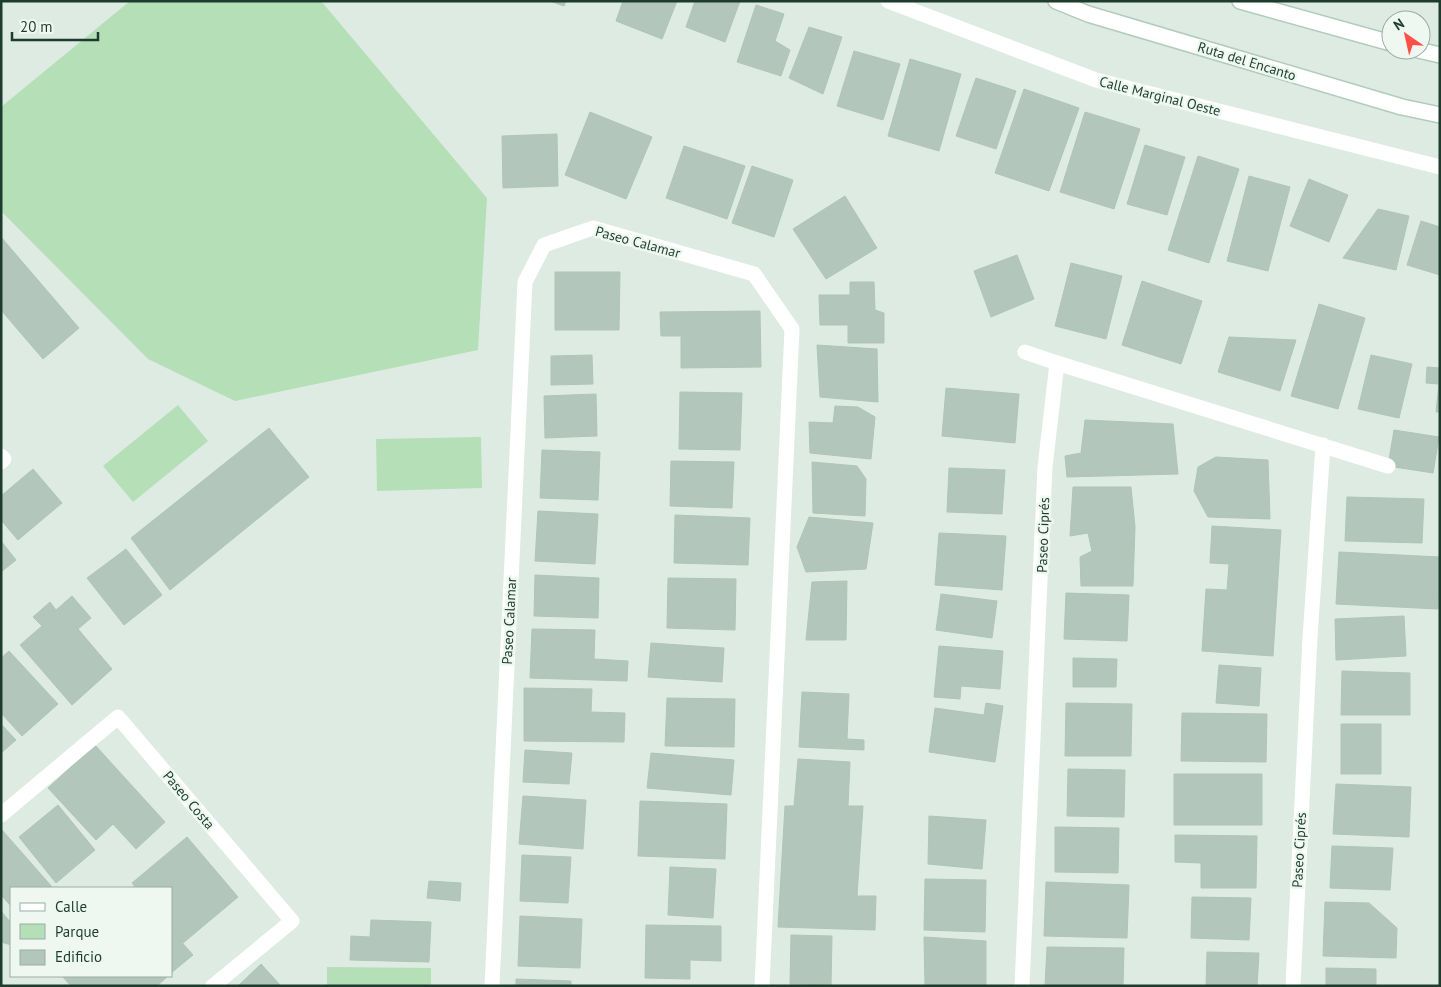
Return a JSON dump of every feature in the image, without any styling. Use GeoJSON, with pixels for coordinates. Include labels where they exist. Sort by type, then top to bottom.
{"type":"FeatureCollection","features":[{"type":"Feature","properties":{"kind":"street","name":"Calle Marginal Oeste"},"geometry":{"type":"LineString","coordinates":[[888,1],[1096,80],[1440,167]]}},
{"type":"Feature","properties":{"kind":"street","name":"Ruta del Encanto"},"geometry":{"type":"LineString","coordinates":[[1056,1],[1088,14],[1383,102],[1440,115]]}},
{"type":"Feature","properties":{"kind":"street"},"geometry":{"type":"LineString","coordinates":[[1240,1],[1381,40]]}},
{"type":"Feature","properties":{"kind":"street","name":"Paseo Calamar"},"geometry":{"type":"LineString","coordinates":[[492,986],[525,282],[544,245],[593,228],[754,274],[792,329],[762,986]]}},
{"type":"Feature","properties":{"kind":"street"},"geometry":{"type":"LineString","coordinates":[[1025,352],[1388,466]]}},
{"type":"Feature","properties":{"kind":"street","name":"Paseo Ciprés"},"geometry":{"type":"LineString","coordinates":[[1022,986],[1042,572],[1045,467],[1057,363]]}},
{"type":"Feature","properties":{"kind":"street","name":"Paseo Ciprés"},"geometry":{"type":"LineString","coordinates":[[1293,986],[1310,638],[1323,445]]}},
{"type":"Feature","properties":{"kind":"street"},"geometry":{"type":"LineString","coordinates":[[1,456],[4,459],[1,462]]}},
{"type":"Feature","properties":{"kind":"street","name":"Paseo Costa"},"geometry":{"type":"LineString","coordinates":[[1,815],[118,717],[292,921],[213,986]]}},
{"type":"Feature","properties":{"kind":"green space"},"geometry":{"type":"Polygon","coordinates":[[[130,1],[321,1],[487,198],[478,350],[235,401],[148,359],[1,211],[1,107],[130,1]]]}},
{"type":"Feature","properties":{"kind":"green space"},"geometry":{"type":"Polygon","coordinates":[[[178,405],[208,441],[133,502],[103,466],[178,405]]]}},
{"type":"Feature","properties":{"kind":"green space"},"geometry":{"type":"Polygon","coordinates":[[[481,437],[482,488],[377,491],[376,439],[481,437]]]}},
{"type":"Feature","properties":{"kind":"green space"},"geometry":{"type":"Polygon","coordinates":[[[327,967],[431,968],[431,986],[327,986],[327,967]]]}},
{"type":"Feature","properties":{"kind":"building"},"geometry":{"type":"Polygon","coordinates":[[[550,1],[566,1],[564,6],[550,1]]]}},
{"type":"Feature","properties":{"kind":"building"},"geometry":{"type":"Polygon","coordinates":[[[623,1],[677,1],[662,39],[616,21],[623,1]]]}},
{"type":"Feature","properties":{"kind":"building"},"geometry":{"type":"Polygon","coordinates":[[[695,1],[740,1],[725,42],[686,27],[695,1]]]}},
{"type":"Feature","properties":{"kind":"building"},"geometry":{"type":"Polygon","coordinates":[[[756,5],[784,14],[775,41],[790,50],[781,76],[737,62],[756,5]]]}},
{"type":"Feature","properties":{"kind":"building"},"geometry":{"type":"Polygon","coordinates":[[[809,27],[842,37],[823,94],[789,78],[809,27]]]}},
{"type":"Feature","properties":{"kind":"building"},"geometry":{"type":"Polygon","coordinates":[[[854,51],[900,64],[883,120],[837,106],[854,51]]]}},
{"type":"Feature","properties":{"kind":"building"},"geometry":{"type":"Polygon","coordinates":[[[910,59],[961,74],[939,151],[888,136],[910,59]]]}},
{"type":"Feature","properties":{"kind":"building"},"geometry":{"type":"Polygon","coordinates":[[[976,78],[1016,91],[996,149],[956,136],[976,78]]]}},
{"type":"Feature","properties":{"kind":"building"},"geometry":{"type":"Polygon","coordinates":[[[1024,89],[1079,108],[1049,191],[995,173],[1024,89]]]}},
{"type":"Feature","properties":{"kind":"building"},"geometry":{"type":"Polygon","coordinates":[[[590,112],[652,137],[626,199],[565,175],[590,112]]]}},
{"type":"Feature","properties":{"kind":"building"},"geometry":{"type":"Polygon","coordinates":[[[1085,112],[1140,129],[1114,209],[1060,192],[1085,112]]]}},
{"type":"Feature","properties":{"kind":"building"},"geometry":{"type":"Polygon","coordinates":[[[557,134],[558,186],[503,188],[502,136],[557,134]]]}},
{"type":"Feature","properties":{"kind":"building"},"geometry":{"type":"Polygon","coordinates":[[[1145,145],[1185,157],[1167,215],[1127,204],[1145,145]]]}},
{"type":"Feature","properties":{"kind":"building"},"geometry":{"type":"Polygon","coordinates":[[[684,146],[745,166],[727,219],[666,198],[684,146]]]}},
{"type":"Feature","properties":{"kind":"building"},"geometry":{"type":"Polygon","coordinates":[[[1198,156],[1239,169],[1209,263],[1168,250],[1198,156]]]}},
{"type":"Feature","properties":{"kind":"building"},"geometry":{"type":"Polygon","coordinates":[[[752,166],[793,180],[774,237],[732,223],[752,166]]]}},
{"type":"Feature","properties":{"kind":"building"},"geometry":{"type":"Polygon","coordinates":[[[1249,176],[1290,187],[1268,271],[1227,261],[1249,176]]]}},
{"type":"Feature","properties":{"kind":"building"},"geometry":{"type":"Polygon","coordinates":[[[1309,179],[1348,195],[1329,242],[1290,226],[1309,179]]]}},
{"type":"Feature","properties":{"kind":"building"},"geometry":{"type":"Polygon","coordinates":[[[845,196],[877,248],[826,279],[793,229],[845,196]]]}},
{"type":"Feature","properties":{"kind":"building"},"geometry":{"type":"Polygon","coordinates":[[[1378,209],[1409,216],[1396,270],[1343,258],[1378,209]]]}},
{"type":"Feature","properties":{"kind":"building"},"geometry":{"type":"Polygon","coordinates":[[[1421,221],[1440,227],[1440,275],[1407,265],[1421,221]]]}},
{"type":"Feature","properties":{"kind":"building"},"geometry":{"type":"Polygon","coordinates":[[[1,237],[79,328],[43,359],[1,310],[1,237]]]}},
{"type":"Feature","properties":{"kind":"building"},"geometry":{"type":"Polygon","coordinates":[[[1017,255],[1034,299],[991,317],[974,271],[1017,255]]]}},
{"type":"Feature","properties":{"kind":"building"},"geometry":{"type":"Polygon","coordinates":[[[1071,263],[1122,276],[1106,339],[1055,326],[1071,263]]]}},
{"type":"Feature","properties":{"kind":"building"},"geometry":{"type":"Polygon","coordinates":[[[555,272],[620,272],[619,330],[555,330],[555,272]]]}},
{"type":"Feature","properties":{"kind":"building"},"geometry":{"type":"Polygon","coordinates":[[[1142,281],[1202,301],[1181,364],[1122,345],[1142,281]]]}},
{"type":"Feature","properties":{"kind":"building"},"geometry":{"type":"Polygon","coordinates":[[[850,282],[874,282],[875,310],[884,313],[884,343],[848,343],[848,325],[820,325],[819,295],[850,295],[850,282]]]}},
{"type":"Feature","properties":{"kind":"building"},"geometry":{"type":"Polygon","coordinates":[[[1319,304],[1365,318],[1338,409],[1291,396],[1319,304]]]}},
{"type":"Feature","properties":{"kind":"building"},"geometry":{"type":"Polygon","coordinates":[[[760,311],[761,367],[681,368],[681,336],[661,336],[660,312],[760,311]]]}},
{"type":"Feature","properties":{"kind":"building"},"geometry":{"type":"Polygon","coordinates":[[[1229,337],[1296,340],[1280,391],[1218,372],[1229,337]]]}},
{"type":"Feature","properties":{"kind":"building"},"geometry":{"type":"Polygon","coordinates":[[[817,345],[877,349],[878,402],[820,397],[817,345]]]}},
{"type":"Feature","properties":{"kind":"building"},"geometry":{"type":"Polygon","coordinates":[[[592,355],[593,384],[551,385],[551,356],[592,355]]]}},
{"type":"Feature","properties":{"kind":"building"},"geometry":{"type":"Polygon","coordinates":[[[1371,355],[1412,364],[1399,418],[1358,409],[1371,355]]]}},
{"type":"Feature","properties":{"kind":"building"},"geometry":{"type":"Polygon","coordinates":[[[1427,367],[1440,368],[1440,412],[1436,412],[1439,384],[1426,383],[1427,367]]]}},
{"type":"Feature","properties":{"kind":"building"},"geometry":{"type":"Polygon","coordinates":[[[946,388],[1019,394],[1015,443],[942,436],[946,388]]]}},
{"type":"Feature","properties":{"kind":"building"},"geometry":{"type":"Polygon","coordinates":[[[680,392],[742,393],[740,450],[679,449],[680,392]]]}},
{"type":"Feature","properties":{"kind":"building"},"geometry":{"type":"Polygon","coordinates":[[[596,394],[597,436],[545,438],[544,396],[596,394]]]}},
{"type":"Feature","properties":{"kind":"building"},"geometry":{"type":"Polygon","coordinates":[[[835,406],[858,407],[875,417],[871,459],[810,453],[809,422],[833,423],[835,406]]]}},
{"type":"Feature","properties":{"kind":"building"},"geometry":{"type":"Polygon","coordinates":[[[1085,420],[1173,424],[1178,474],[1067,477],[1065,456],[1081,453],[1085,420]]]}},
{"type":"Feature","properties":{"kind":"building"},"geometry":{"type":"Polygon","coordinates":[[[269,428],[309,477],[170,590],[131,538],[269,428]]]}},
{"type":"Feature","properties":{"kind":"building"},"geometry":{"type":"Polygon","coordinates":[[[1394,430],[1439,437],[1433,473],[1388,466],[1394,430]]]}},
{"type":"Feature","properties":{"kind":"building"},"geometry":{"type":"Polygon","coordinates":[[[542,450],[600,452],[598,500],[540,498],[542,450]]]}},
{"type":"Feature","properties":{"kind":"building"},"geometry":{"type":"Polygon","coordinates":[[[1216,457],[1268,460],[1270,519],[1208,517],[1194,491],[1198,467],[1216,457]]]}},
{"type":"Feature","properties":{"kind":"building"},"geometry":{"type":"Polygon","coordinates":[[[671,461],[734,462],[732,508],[670,506],[671,461]]]}},
{"type":"Feature","properties":{"kind":"building"},"geometry":{"type":"Polygon","coordinates":[[[812,462],[857,466],[866,479],[865,516],[813,513],[812,462]]]}},
{"type":"Feature","properties":{"kind":"building"},"geometry":{"type":"Polygon","coordinates":[[[949,468],[1005,470],[1002,514],[947,512],[949,468]]]}},
{"type":"Feature","properties":{"kind":"building"},"geometry":{"type":"Polygon","coordinates":[[[33,469],[62,503],[18,540],[1,520],[1,496],[33,469]]]}},
{"type":"Feature","properties":{"kind":"building"},"geometry":{"type":"Polygon","coordinates":[[[1073,487],[1131,487],[1135,527],[1133,586],[1081,586],[1080,557],[1092,551],[1088,533],[1070,536],[1073,487]]]}},
{"type":"Feature","properties":{"kind":"building"},"geometry":{"type":"Polygon","coordinates":[[[1347,497],[1424,499],[1422,543],[1345,541],[1347,497]]]}},
{"type":"Feature","properties":{"kind":"building"},"geometry":{"type":"Polygon","coordinates":[[[538,511],[598,514],[595,564],[535,561],[538,511]]]}},
{"type":"Feature","properties":{"kind":"building"},"geometry":{"type":"Polygon","coordinates":[[[675,515],[750,518],[748,565],[674,563],[675,515]]]}},
{"type":"Feature","properties":{"kind":"building"},"geometry":{"type":"Polygon","coordinates":[[[809,517],[873,523],[866,569],[806,572],[797,547],[809,517]]]}},
{"type":"Feature","properties":{"kind":"building"},"geometry":{"type":"Polygon","coordinates":[[[1212,526],[1281,530],[1273,656],[1202,651],[1206,589],[1227,590],[1229,564],[1210,563],[1212,526]]]}},
{"type":"Feature","properties":{"kind":"building"},"geometry":{"type":"Polygon","coordinates":[[[939,533],[1006,536],[1002,590],[935,585],[939,533]]]}},
{"type":"Feature","properties":{"kind":"building"},"geometry":{"type":"Polygon","coordinates":[[[1,541],[16,560],[1,572],[1,541]]]}},
{"type":"Feature","properties":{"kind":"building"},"geometry":{"type":"Polygon","coordinates":[[[126,549],[162,595],[124,625],[87,578],[126,549]]]}},
{"type":"Feature","properties":{"kind":"building"},"geometry":{"type":"Polygon","coordinates":[[[1339,552],[1440,557],[1438,609],[1336,604],[1339,552]]]}},
{"type":"Feature","properties":{"kind":"building"},"geometry":{"type":"Polygon","coordinates":[[[535,575],[599,578],[598,618],[534,616],[535,575]]]}},
{"type":"Feature","properties":{"kind":"building"},"geometry":{"type":"Polygon","coordinates":[[[668,578],[736,579],[735,630],[667,628],[668,578]]]}},
{"type":"Feature","properties":{"kind":"building"},"geometry":{"type":"Polygon","coordinates":[[[847,581],[846,640],[806,640],[812,582],[847,581]]]}},
{"type":"Feature","properties":{"kind":"building"},"geometry":{"type":"Polygon","coordinates":[[[1066,593],[1129,595],[1127,641],[1064,639],[1066,593]]]}},
{"type":"Feature","properties":{"kind":"building"},"geometry":{"type":"Polygon","coordinates":[[[941,594],[997,601],[992,638],[936,630],[941,594]]]}},
{"type":"Feature","properties":{"kind":"building"},"geometry":{"type":"Polygon","coordinates":[[[72,596],[91,618],[78,629],[112,669],[72,705],[20,645],[42,626],[33,617],[50,602],[56,610],[72,596]]]}},
{"type":"Feature","properties":{"kind":"building"},"geometry":{"type":"Polygon","coordinates":[[[1404,616],[1406,656],[1336,660],[1335,619],[1404,616]]]}},
{"type":"Feature","properties":{"kind":"building"},"geometry":{"type":"Polygon","coordinates":[[[532,629],[595,630],[594,659],[628,661],[627,681],[530,678],[532,629]]]}},
{"type":"Feature","properties":{"kind":"building"},"geometry":{"type":"Polygon","coordinates":[[[651,643],[724,648],[722,682],[648,677],[651,643]]]}},
{"type":"Feature","properties":{"kind":"building"},"geometry":{"type":"Polygon","coordinates":[[[939,646],[1003,651],[1000,689],[961,686],[960,699],[934,697],[939,646]]]}},
{"type":"Feature","properties":{"kind":"building"},"geometry":{"type":"Polygon","coordinates":[[[9,651],[58,704],[22,736],[1,713],[1,658],[9,651]]]}},
{"type":"Feature","properties":{"kind":"building"},"geometry":{"type":"Polygon","coordinates":[[[1073,658],[1117,659],[1116,687],[1073,687],[1073,658]]]}},
{"type":"Feature","properties":{"kind":"building"},"geometry":{"type":"Polygon","coordinates":[[[1219,665],[1261,668],[1259,706],[1216,703],[1219,665]]]}},
{"type":"Feature","properties":{"kind":"building"},"geometry":{"type":"Polygon","coordinates":[[[1342,671],[1410,673],[1410,715],[1341,715],[1342,671]]]}},
{"type":"Feature","properties":{"kind":"building"},"geometry":{"type":"Polygon","coordinates":[[[524,688],[592,689],[591,712],[625,713],[624,742],[524,741],[524,688]]]}},
{"type":"Feature","properties":{"kind":"building"},"geometry":{"type":"Polygon","coordinates":[[[802,692],[849,694],[847,739],[864,740],[864,750],[799,747],[802,692]]]}},
{"type":"Feature","properties":{"kind":"building"},"geometry":{"type":"Polygon","coordinates":[[[667,698],[735,699],[734,747],[665,746],[667,698]]]}},
{"type":"Feature","properties":{"kind":"building"},"geometry":{"type":"Polygon","coordinates":[[[986,703],[1003,706],[995,762],[929,752],[935,708],[984,715],[986,703]]]}},
{"type":"Feature","properties":{"kind":"building"},"geometry":{"type":"Polygon","coordinates":[[[1066,703],[1132,704],[1131,756],[1065,756],[1066,703]]]}},
{"type":"Feature","properties":{"kind":"building"},"geometry":{"type":"Polygon","coordinates":[[[1182,713],[1267,714],[1266,762],[1181,761],[1182,713]]]}},
{"type":"Feature","properties":{"kind":"building"},"geometry":{"type":"Polygon","coordinates":[[[1,724],[16,740],[1,753],[1,724]]]}},
{"type":"Feature","properties":{"kind":"building"},"geometry":{"type":"Polygon","coordinates":[[[1341,724],[1381,724],[1381,774],[1341,774],[1341,724]]]}},
{"type":"Feature","properties":{"kind":"building"},"geometry":{"type":"Polygon","coordinates":[[[95,745],[165,822],[136,849],[113,824],[96,840],[48,788],[95,745]]]}},
{"type":"Feature","properties":{"kind":"building"},"geometry":{"type":"Polygon","coordinates":[[[525,750],[572,753],[569,784],[523,782],[525,750]]]}},
{"type":"Feature","properties":{"kind":"building"},"geometry":{"type":"Polygon","coordinates":[[[651,753],[734,760],[731,795],[647,788],[651,753]]]}},
{"type":"Feature","properties":{"kind":"building"},"geometry":{"type":"Polygon","coordinates":[[[798,759],[850,762],[848,806],[863,806],[857,896],[876,896],[875,930],[778,927],[785,806],[794,806],[798,759]]]}},
{"type":"Feature","properties":{"kind":"building"},"geometry":{"type":"Polygon","coordinates":[[[1068,769],[1125,770],[1124,817],[1067,816],[1068,769]]]}},
{"type":"Feature","properties":{"kind":"building"},"geometry":{"type":"Polygon","coordinates":[[[1174,774],[1262,774],[1262,825],[1174,825],[1174,774]]]}},
{"type":"Feature","properties":{"kind":"building"},"geometry":{"type":"Polygon","coordinates":[[[1336,784],[1411,787],[1409,837],[1333,834],[1336,784]]]}},
{"type":"Feature","properties":{"kind":"building"},"geometry":{"type":"Polygon","coordinates":[[[523,796],[586,800],[583,849],[519,844],[523,796]]]}},
{"type":"Feature","properties":{"kind":"building"},"geometry":{"type":"Polygon","coordinates":[[[640,801],[727,804],[725,859],[638,856],[640,801]]]}},
{"type":"Feature","properties":{"kind":"building"},"geometry":{"type":"Polygon","coordinates":[[[58,805],[95,850],[56,883],[19,837],[58,805]]]}},
{"type":"Feature","properties":{"kind":"building"},"geometry":{"type":"Polygon","coordinates":[[[929,816],[986,820],[982,869],[928,864],[929,816]]]}},
{"type":"Feature","properties":{"kind":"building"},"geometry":{"type":"Polygon","coordinates":[[[1055,827],[1119,828],[1118,873],[1055,872],[1055,827]]]}},
{"type":"Feature","properties":{"kind":"building"},"geometry":{"type":"Polygon","coordinates":[[[2,830],[52,887],[10,887],[10,905],[1,895],[2,830]]]}},
{"type":"Feature","properties":{"kind":"building"},"geometry":{"type":"Polygon","coordinates":[[[1175,835],[1257,836],[1256,888],[1201,888],[1201,863],[1175,862],[1175,835]]]}},
{"type":"Feature","properties":{"kind":"building"},"geometry":{"type":"Polygon","coordinates":[[[187,837],[238,897],[183,943],[172,931],[172,887],[135,887],[132,883],[187,837]]]}},
{"type":"Feature","properties":{"kind":"building"},"geometry":{"type":"Polygon","coordinates":[[[1332,846],[1393,848],[1390,890],[1330,888],[1332,846]]]}},
{"type":"Feature","properties":{"kind":"building"},"geometry":{"type":"Polygon","coordinates":[[[522,855],[571,857],[568,903],[520,901],[522,855]]]}},
{"type":"Feature","properties":{"kind":"building"},"geometry":{"type":"Polygon","coordinates":[[[670,867],[716,869],[713,918],[668,915],[670,867]]]}},
{"type":"Feature","properties":{"kind":"building"},"geometry":{"type":"Polygon","coordinates":[[[925,879],[986,880],[985,932],[924,930],[925,879]]]}},
{"type":"Feature","properties":{"kind":"building"},"geometry":{"type":"Polygon","coordinates":[[[429,881],[461,883],[460,901],[427,898],[429,881]]]}},
{"type":"Feature","properties":{"kind":"building"},"geometry":{"type":"Polygon","coordinates":[[[1046,882],[1129,885],[1127,938],[1044,936],[1046,882]]]}},
{"type":"Feature","properties":{"kind":"building"},"geometry":{"type":"Polygon","coordinates":[[[1192,897],[1251,898],[1249,940],[1191,938],[1192,897]]]}},
{"type":"Feature","properties":{"kind":"building"},"geometry":{"type":"Polygon","coordinates":[[[1325,902],[1369,903],[1397,928],[1396,958],[1323,956],[1325,902]]]}},
{"type":"Feature","properties":{"kind":"building"},"geometry":{"type":"Polygon","coordinates":[[[1,911],[10,922],[10,945],[1,942],[1,911]]]}},
{"type":"Feature","properties":{"kind":"building"},"geometry":{"type":"Polygon","coordinates":[[[520,916],[582,919],[580,968],[518,966],[520,916]]]}},
{"type":"Feature","properties":{"kind":"building"},"geometry":{"type":"Polygon","coordinates":[[[371,920],[431,922],[429,962],[350,960],[351,936],[370,937],[371,920]]]}},
{"type":"Feature","properties":{"kind":"building"},"geometry":{"type":"Polygon","coordinates":[[[646,925],[721,926],[721,961],[690,960],[690,979],[645,978],[646,925]]]}},
{"type":"Feature","properties":{"kind":"building"},"geometry":{"type":"Polygon","coordinates":[[[172,931],[193,955],[172,972],[172,931]]]}},
{"type":"Feature","properties":{"kind":"building"},"geometry":{"type":"Polygon","coordinates":[[[791,935],[832,936],[831,985],[790,984],[791,935]]]}},
{"type":"Feature","properties":{"kind":"building"},"geometry":{"type":"Polygon","coordinates":[[[924,937],[986,941],[986,986],[925,986],[924,937]]]}},
{"type":"Feature","properties":{"kind":"building"},"geometry":{"type":"Polygon","coordinates":[[[1047,947],[1124,948],[1123,986],[1045,986],[1047,947]]]}},
{"type":"Feature","properties":{"kind":"building"},"geometry":{"type":"Polygon","coordinates":[[[1207,952],[1259,953],[1257,986],[1206,986],[1207,952]]]}},
{"type":"Feature","properties":{"kind":"building"},"geometry":{"type":"Polygon","coordinates":[[[261,964],[281,986],[238,986],[261,964]]]}},
{"type":"Feature","properties":{"kind":"building"},"geometry":{"type":"Polygon","coordinates":[[[1326,968],[1376,969],[1376,986],[1326,986],[1326,968]]]}},
{"type":"Feature","properties":{"kind":"building"},"geometry":{"type":"Polygon","coordinates":[[[63,977],[167,977],[157,986],[71,986],[63,977]]]}},
{"type":"Feature","properties":{"kind":"building"},"geometry":{"type":"Polygon","coordinates":[[[516,979],[571,981],[571,986],[516,986],[516,979]]]}}]}
